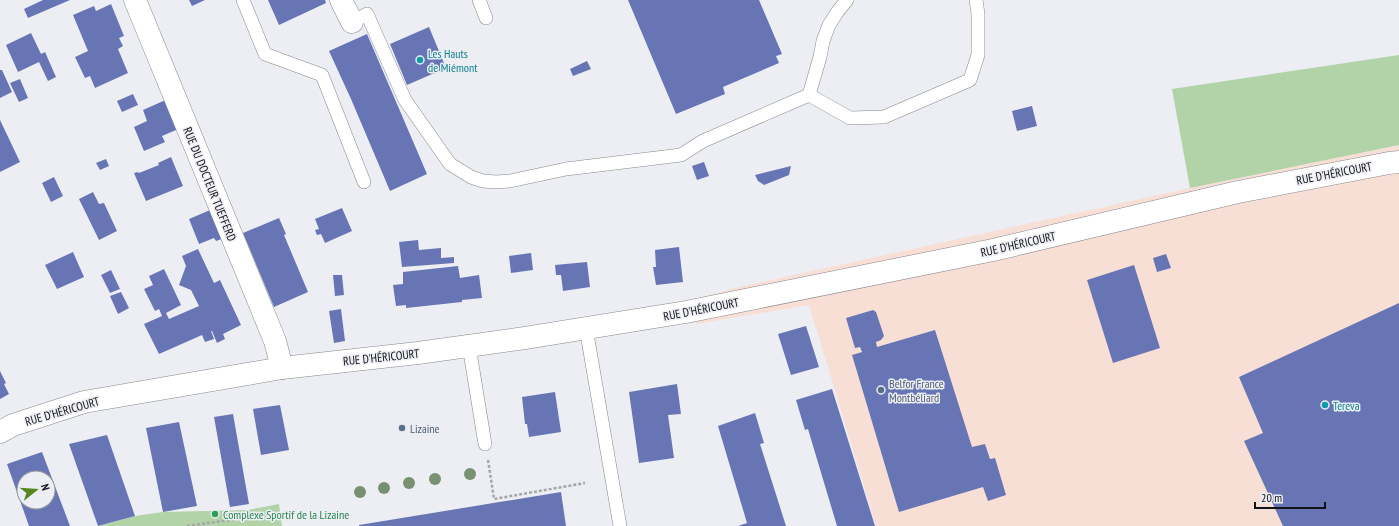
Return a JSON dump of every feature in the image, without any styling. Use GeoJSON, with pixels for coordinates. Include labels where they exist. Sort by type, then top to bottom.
{"type":"FeatureCollection","features":[{"type":"Feature","properties":{"kind":"street","name":"RUE DU DOCTEUR TUEFFERD"},"geometry":{"type":"LineString","coordinates":[[135,0],[275,341],[282,368]]}},
{"type":"Feature","properties":{"kind":"street"},"geometry":{"type":"LineString","coordinates":[[341,0],[352,22]]}},
{"type":"Feature","properties":{"kind":"street","name":"RUE D'HÉRICOURT"},"geometry":{"type":"LineString","coordinates":[[0,432],[13,425],[84,402],[282,368],[469,346],[686,312],[985,251],[1238,192],[1399,162]]}},
{"type":"Feature","properties":{"kind":"lane"},"geometry":{"type":"LineString","coordinates":[[243,0],[264,54],[322,75],[364,182]]}},
{"type":"Feature","properties":{"kind":"lane"},"geometry":{"type":"LineString","coordinates":[[479,0],[486,18]]}},
{"type":"Feature","properties":{"kind":"lane"},"geometry":{"type":"LineString","coordinates":[[809,95],[823,41],[829,25],[847,0]]}},
{"type":"Feature","properties":{"kind":"lane"},"geometry":{"type":"LineString","coordinates":[[809,95],[850,118],[884,118],[970,80],[978,55],[978,14],[976,0]]}},
{"type":"Feature","properties":{"kind":"lane"},"geometry":{"type":"LineString","coordinates":[[352,22],[367,14],[405,100],[450,164],[471,177],[483,181],[510,181],[566,170],[681,155],[703,141],[809,95]]}},
{"type":"Feature","properties":{"kind":"lane"},"geometry":{"type":"LineString","coordinates":[[586,328],[620,526]]}},
{"type":"Feature","properties":{"kind":"lane"},"geometry":{"type":"LineString","coordinates":[[469,346],[485,444]]}},
{"type":"Feature","properties":{"kind":"path"},"geometry":{"type":"LineString","coordinates":[[485,444],[494,499],[584,483]]}},
{"type":"Feature","properties":{"kind":"path"},"geometry":{"type":"LineString","coordinates":[[187,526],[280,513],[295,515]]}},
{"type":"Feature","properties":{"kind":"shaded area"},"geometry":{"type":"Polygon","coordinates":[[[1399,145],[1399,526],[876,526],[809,305],[696,324],[694,300],[735,288],[1190,188],[1399,145]]]}},
{"type":"Feature","properties":{"kind":"green space"},"geometry":{"type":"Polygon","coordinates":[[[1399,55],[1399,145],[1190,188],[1172,89],[1399,55]]]}},
{"type":"Feature","properties":{"kind":"green space","name":"Complexe Sportif de la Lizaine"},"geometry":{"type":"Polygon","coordinates":[[[279,504],[282,526],[99,526],[135,516],[163,512],[248,510],[279,504]]]}},
{"type":"Feature","properties":{"kind":"building"},"geometry":{"type":"Polygon","coordinates":[[[43,0],[70,0],[28,18],[24,9],[43,0]]]}},
{"type":"Feature","properties":{"kind":"building"},"geometry":{"type":"Polygon","coordinates":[[[189,0],[205,0],[192,6],[189,0]]]}},
{"type":"Feature","properties":{"kind":"building"},"geometry":{"type":"Polygon","coordinates":[[[268,0],[325,0],[326,3],[279,25],[268,0]]]}},
{"type":"Feature","properties":{"kind":"building"},"geometry":{"type":"Polygon","coordinates":[[[628,0],[759,0],[782,54],[776,56],[779,63],[723,87],[725,94],[676,114],[628,0]]]}},
{"type":"Feature","properties":{"kind":"building"},"geometry":{"type":"Polygon","coordinates":[[[111,4],[124,36],[119,38],[123,46],[118,49],[128,73],[95,88],[90,76],[85,78],[75,57],[88,51],[73,15],[94,6],[96,11],[111,4]]]}},
{"type":"Feature","properties":{"kind":"building","name":"Les Hauts de Miémont"},"geometry":{"type":"Polygon","coordinates":[[[429,27],[446,68],[407,85],[390,44],[429,27]]]}},
{"type":"Feature","properties":{"kind":"building"},"geometry":{"type":"Polygon","coordinates":[[[31,33],[41,54],[45,52],[56,77],[48,81],[39,62],[18,72],[6,45],[31,33]]]}},
{"type":"Feature","properties":{"kind":"building"},"geometry":{"type":"Polygon","coordinates":[[[367,34],[427,174],[390,191],[329,51],[367,34]]]}},
{"type":"Feature","properties":{"kind":"building"},"geometry":{"type":"Polygon","coordinates":[[[587,61],[591,69],[573,76],[570,69],[587,61]]]}},
{"type":"Feature","properties":{"kind":"building"},"geometry":{"type":"Polygon","coordinates":[[[0,70],[2,70],[12,92],[0,98],[0,70]]]}},
{"type":"Feature","properties":{"kind":"building"},"geometry":{"type":"Polygon","coordinates":[[[20,79],[28,98],[19,102],[10,83],[20,79]]]}},
{"type":"Feature","properties":{"kind":"building"},"geometry":{"type":"Polygon","coordinates":[[[133,94],[138,105],[122,112],[117,101],[133,94]]]}},
{"type":"Feature","properties":{"kind":"building"},"geometry":{"type":"Polygon","coordinates":[[[170,98],[183,127],[162,136],[165,142],[144,151],[134,127],[147,121],[143,110],[170,98]]]}},
{"type":"Feature","properties":{"kind":"building"},"geometry":{"type":"Polygon","coordinates":[[[1032,106],[1037,126],[1017,131],[1012,111],[1032,106]]]}},
{"type":"Feature","properties":{"kind":"building"},"geometry":{"type":"Polygon","coordinates":[[[0,120],[20,162],[0,172],[0,120]]]}},
{"type":"Feature","properties":{"kind":"building"},"geometry":{"type":"Polygon","coordinates":[[[171,157],[183,186],[146,201],[134,173],[139,173],[159,165],[158,163],[171,157]]]}},
{"type":"Feature","properties":{"kind":"building"},"geometry":{"type":"Polygon","coordinates":[[[106,159],[109,166],[100,170],[96,163],[106,159]]]}},
{"type":"Feature","properties":{"kind":"building"},"geometry":{"type":"Polygon","coordinates":[[[704,162],[709,176],[697,180],[692,166],[704,162]]]}},
{"type":"Feature","properties":{"kind":"building"},"geometry":{"type":"Polygon","coordinates":[[[791,166],[789,175],[764,185],[758,181],[755,175],[791,166]]]}},
{"type":"Feature","properties":{"kind":"building"},"geometry":{"type":"Polygon","coordinates":[[[54,177],[63,196],[51,202],[42,183],[54,177]]]}},
{"type":"Feature","properties":{"kind":"building"},"geometry":{"type":"Polygon","coordinates":[[[93,192],[99,204],[104,203],[117,231],[99,240],[79,199],[93,192]]]}},
{"type":"Feature","properties":{"kind":"building"},"geometry":{"type":"Polygon","coordinates":[[[215,208],[227,237],[216,241],[214,238],[199,244],[189,219],[215,208]]]}},
{"type":"Feature","properties":{"kind":"building"},"geometry":{"type":"Polygon","coordinates":[[[342,208],[352,231],[325,243],[321,234],[317,235],[315,230],[319,229],[315,219],[342,208]]]}},
{"type":"Feature","properties":{"kind":"building"},"geometry":{"type":"Polygon","coordinates":[[[279,218],[286,234],[284,235],[308,292],[274,307],[243,233],[279,218]]]}},
{"type":"Feature","properties":{"kind":"building"},"geometry":{"type":"Polygon","coordinates":[[[418,240],[419,250],[441,248],[441,258],[454,257],[454,263],[402,267],[399,242],[418,240]]]}},
{"type":"Feature","properties":{"kind":"building"},"geometry":{"type":"Polygon","coordinates":[[[679,247],[683,282],[656,285],[653,267],[656,267],[655,250],[679,247]]]}},
{"type":"Feature","properties":{"kind":"building"},"geometry":{"type":"Polygon","coordinates":[[[198,249],[214,283],[220,280],[241,325],[223,334],[225,339],[217,343],[211,331],[214,339],[205,342],[202,335],[159,354],[144,324],[162,316],[159,309],[155,311],[144,289],[153,285],[149,276],[164,269],[181,305],[166,313],[169,319],[199,306],[191,290],[179,285],[186,266],[182,256],[198,249]]]}},
{"type":"Feature","properties":{"kind":"building"},"geometry":{"type":"Polygon","coordinates":[[[73,252],[84,277],[57,289],[45,265],[73,252]]]}},
{"type":"Feature","properties":{"kind":"building"},"geometry":{"type":"Polygon","coordinates":[[[531,253],[533,270],[511,273],[509,256],[531,253]]]}},
{"type":"Feature","properties":{"kind":"building"},"geometry":{"type":"Polygon","coordinates":[[[1166,254],[1171,268],[1157,272],[1153,258],[1166,254]]]}},
{"type":"Feature","properties":{"kind":"building"},"geometry":{"type":"Polygon","coordinates":[[[587,262],[590,287],[563,291],[561,275],[556,275],[555,265],[587,262]]]}},
{"type":"Feature","properties":{"kind":"building"},"geometry":{"type":"Polygon","coordinates":[[[1134,265],[1160,348],[1113,363],[1087,280],[1134,265]]]}},
{"type":"Feature","properties":{"kind":"building"},"geometry":{"type":"Polygon","coordinates":[[[458,266],[460,278],[479,275],[482,298],[462,300],[462,302],[406,308],[406,305],[396,306],[393,285],[403,284],[403,272],[458,266]]]}},
{"type":"Feature","properties":{"kind":"building"},"geometry":{"type":"Polygon","coordinates":[[[111,270],[120,289],[110,293],[101,275],[111,270]]]}},
{"type":"Feature","properties":{"kind":"building"},"geometry":{"type":"Polygon","coordinates":[[[333,275],[342,275],[344,295],[335,296],[333,275]]]}},
{"type":"Feature","properties":{"kind":"building"},"geometry":{"type":"Polygon","coordinates":[[[121,292],[129,308],[118,314],[110,296],[121,292]]]}},
{"type":"Feature","properties":{"kind":"building","name":"Tereva"},"geometry":{"type":"Polygon","coordinates":[[[1399,303],[1399,526],[1283,526],[1244,441],[1263,433],[1239,377],[1399,303]]]}},
{"type":"Feature","properties":{"kind":"building"},"geometry":{"type":"Polygon","coordinates":[[[341,309],[345,341],[334,343],[329,311],[341,309]]]}},
{"type":"Feature","properties":{"kind":"building"},"geometry":{"type":"Polygon","coordinates":[[[873,310],[876,312],[884,336],[881,340],[876,342],[877,347],[935,330],[972,447],[985,444],[990,459],[995,458],[1006,495],[988,501],[983,487],[899,512],[852,355],[862,352],[860,347],[855,348],[846,318],[873,310]]]}},
{"type":"Feature","properties":{"kind":"building"},"geometry":{"type":"Polygon","coordinates":[[[806,326],[819,367],[791,375],[778,334],[806,326]]]}},
{"type":"Feature","properties":{"kind":"building"},"geometry":{"type":"Polygon","coordinates":[[[0,371],[6,383],[4,384],[9,394],[0,399],[0,371]]]}},
{"type":"Feature","properties":{"kind":"building"},"geometry":{"type":"Polygon","coordinates":[[[677,384],[681,414],[668,415],[674,458],[639,463],[629,392],[677,384]]]}},
{"type":"Feature","properties":{"kind":"building"},"geometry":{"type":"Polygon","coordinates":[[[832,389],[875,526],[837,526],[808,429],[805,430],[796,400],[832,389]]]}},
{"type":"Feature","properties":{"kind":"building"},"geometry":{"type":"Polygon","coordinates":[[[555,392],[561,432],[529,437],[527,424],[525,424],[522,397],[555,392]]]}},
{"type":"Feature","properties":{"kind":"building"},"geometry":{"type":"Polygon","coordinates":[[[280,405],[289,450],[261,455],[253,409],[280,405]]]}},
{"type":"Feature","properties":{"kind":"building"},"geometry":{"type":"Polygon","coordinates":[[[755,413],[764,443],[760,444],[786,526],[738,526],[747,523],[718,426],[755,413]]]}},
{"type":"Feature","properties":{"kind":"building"},"geometry":{"type":"Polygon","coordinates":[[[233,414],[249,504],[230,507],[214,417],[233,414]]]}},
{"type":"Feature","properties":{"kind":"building"},"geometry":{"type":"Polygon","coordinates":[[[179,422],[197,506],[163,512],[146,428],[179,422]]]}},
{"type":"Feature","properties":{"kind":"building"},"geometry":{"type":"Polygon","coordinates":[[[107,435],[135,516],[98,526],[69,444],[107,435]]]}},
{"type":"Feature","properties":{"kind":"building"},"geometry":{"type":"Polygon","coordinates":[[[42,452],[49,470],[16,470],[16,489],[7,464],[42,452]]]}},
{"type":"Feature","properties":{"kind":"building"},"geometry":{"type":"Polygon","coordinates":[[[56,489],[70,526],[29,526],[23,510],[56,510],[56,489]]]}},
{"type":"Feature","properties":{"kind":"building"},"geometry":{"type":"Polygon","coordinates":[[[561,492],[566,526],[359,526],[359,525],[561,492]]]}},
{"type":"Feature","properties":{"kind":"place","name":"Les Hauts de Miémont"},"geometry":{"type":"Point","coordinates":[420,60]}},
{"type":"Feature","properties":{"kind":"place","name":"Belfor France Montbéliard"},"geometry":{"type":"Point","coordinates":[881,390]}},
{"type":"Feature","properties":{"kind":"place","name":"Tereva"},"geometry":{"type":"Point","coordinates":[1325,405]}},
{"type":"Feature","properties":{"kind":"place","name":"Lizaine"},"geometry":{"type":"Point","coordinates":[402,428]}},
{"type":"Feature","properties":{"kind":"place","name":"Complexe Sportif de la Lizaine"},"geometry":{"type":"Point","coordinates":[215,514]}}]}
